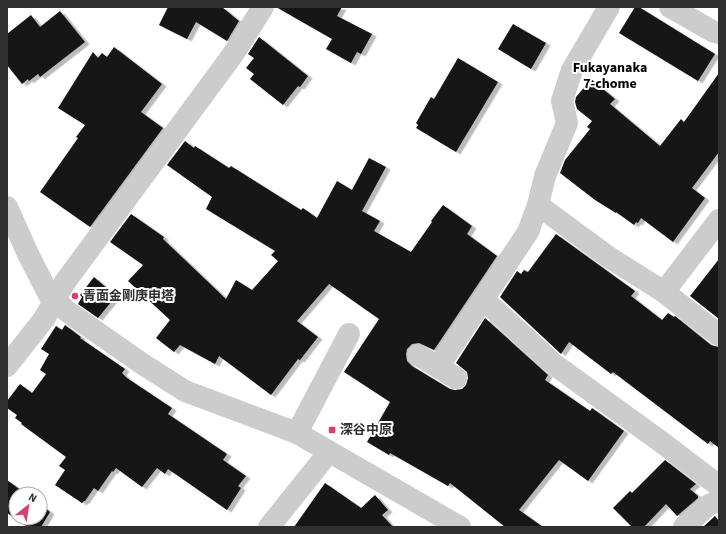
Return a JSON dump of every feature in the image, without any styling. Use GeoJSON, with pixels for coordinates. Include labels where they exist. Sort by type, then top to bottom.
{"type":"FeatureCollection","features":[{"type":"Feature","properties":{"kind":"street"},"geometry":{"type":"LineString","coordinates":[[7,366],[44,319],[70,276],[234,53],[263,7]]}},
{"type":"Feature","properties":{"kind":"street"},"geometry":{"type":"LineString","coordinates":[[418,355],[447,373],[484,300],[528,232],[538,205],[545,176],[567,123],[562,101],[572,70],[609,7]]}},
{"type":"Feature","properties":{"kind":"street"},"geometry":{"type":"LineString","coordinates":[[670,7],[714,32],[719,33]]}},
{"type":"Feature","properties":{"kind":"street"},"geometry":{"type":"LineString","coordinates":[[538,205],[610,258],[664,292],[719,335]]}},
{"type":"Feature","properties":{"kind":"street"},"geometry":{"type":"LineString","coordinates":[[7,207],[28,254],[49,295],[68,312],[141,363],[185,391],[297,433],[460,527]]}},
{"type":"Feature","properties":{"kind":"street"},"geometry":{"type":"LineString","coordinates":[[664,292],[719,220]]}},
{"type":"Feature","properties":{"kind":"street"},"geometry":{"type":"LineString","coordinates":[[484,300],[555,365],[719,486]]}},
{"type":"Feature","properties":{"kind":"street"},"geometry":{"type":"LineString","coordinates":[[297,433],[349,334]]}},
{"type":"Feature","properties":{"kind":"street"},"geometry":{"type":"LineString","coordinates":[[269,527],[329,452]]}},
{"type":"Feature","properties":{"kind":"street"},"geometry":{"type":"LineString","coordinates":[[684,527],[707,506],[719,500]]}},
{"type":"Feature","properties":{"kind":"building"},"geometry":{"type":"Polygon","coordinates":[[[168,7],[222,7],[239,21],[227,41],[196,22],[187,39],[159,25],[168,7]]]}},
{"type":"Feature","properties":{"kind":"building"},"geometry":{"type":"Polygon","coordinates":[[[276,7],[342,7],[337,16],[372,34],[361,54],[357,52],[351,63],[326,49],[332,39],[276,7]]]}},
{"type":"Feature","properties":{"kind":"building"},"geometry":{"type":"Polygon","coordinates":[[[635,7],[639,7],[715,54],[698,81],[619,33],[635,7]]]}},
{"type":"Feature","properties":{"kind":"building"},"geometry":{"type":"Polygon","coordinates":[[[60,11],[85,42],[40,77],[38,74],[22,84],[7,65],[7,34],[31,15],[40,27],[60,11]]]}},
{"type":"Feature","properties":{"kind":"building"},"geometry":{"type":"Polygon","coordinates":[[[513,24],[546,43],[531,69],[498,49],[513,24]]]}},
{"type":"Feature","properties":{"kind":"building"},"geometry":{"type":"Polygon","coordinates":[[[259,37],[308,76],[283,105],[250,79],[254,74],[246,68],[254,58],[248,54],[259,37]]]}},
{"type":"Feature","properties":{"kind":"building"},"geometry":{"type":"Polygon","coordinates":[[[114,47],[162,84],[141,112],[163,128],[90,227],[40,192],[78,138],[76,137],[85,125],[58,108],[93,52],[98,58],[102,53],[107,57],[114,47]]]}},
{"type":"Feature","properties":{"kind":"building"},"geometry":{"type":"Polygon","coordinates":[[[458,58],[498,82],[456,152],[416,128],[418,125],[416,123],[431,97],[434,99],[458,58]]]}},
{"type":"Feature","properties":{"kind":"building"},"geometry":{"type":"Polygon","coordinates":[[[719,73],[719,152],[692,188],[705,198],[673,242],[641,218],[638,223],[636,222],[634,225],[616,212],[595,200],[560,173],[565,160],[590,129],[587,127],[592,121],[577,109],[575,102],[576,97],[591,79],[615,99],[610,104],[660,146],[681,119],[684,122],[719,73]]]}},
{"type":"Feature","properties":{"kind":"building"},"geometry":{"type":"Polygon","coordinates":[[[185,141],[194,148],[195,146],[229,168],[231,166],[301,210],[303,208],[317,218],[337,181],[352,190],[369,158],[386,167],[362,211],[380,221],[374,231],[411,252],[443,205],[472,226],[467,234],[497,256],[434,350],[419,343],[412,344],[407,349],[407,361],[412,366],[450,389],[462,389],[466,385],[468,378],[467,372],[456,363],[485,318],[548,375],[545,380],[590,411],[592,408],[624,431],[588,481],[559,460],[519,510],[543,527],[505,527],[450,483],[448,486],[390,453],[389,455],[367,442],[390,402],[344,372],[379,319],[329,284],[297,321],[318,337],[300,360],[298,359],[271,395],[219,356],[215,364],[180,345],[174,352],[156,338],[170,320],[128,281],[143,265],[110,242],[131,214],[164,237],[163,239],[226,299],[236,280],[252,290],[278,261],[271,255],[275,251],[206,209],[212,197],[167,165],[185,141]]]}},
{"type":"Feature","properties":{"kind":"building"},"geometry":{"type":"Polygon","coordinates":[[[556,234],[635,291],[631,296],[662,320],[668,313],[674,317],[675,316],[711,345],[719,347],[719,448],[710,441],[708,444],[613,372],[611,374],[569,342],[561,354],[500,297],[517,271],[521,274],[524,270],[528,272],[556,234]]]}},
{"type":"Feature","properties":{"kind":"building"},"geometry":{"type":"Polygon","coordinates":[[[719,259],[719,319],[690,296],[719,259]]]}},
{"type":"Feature","properties":{"kind":"building"},"geometry":{"type":"Polygon","coordinates":[[[94,277],[116,296],[98,318],[78,304],[82,297],[80,295],[94,277]]]}},
{"type":"Feature","properties":{"kind":"building"},"geometry":{"type":"Polygon","coordinates":[[[65,325],[81,337],[80,338],[125,369],[122,373],[127,378],[172,408],[168,414],[227,454],[223,460],[246,476],[238,486],[241,488],[227,510],[168,469],[165,474],[157,468],[142,487],[116,468],[113,472],[112,471],[98,491],[94,488],[82,503],[55,485],[65,470],[59,466],[66,457],[21,424],[22,423],[15,418],[17,415],[7,408],[7,401],[20,384],[32,393],[46,374],[40,370],[49,354],[41,349],[56,326],[62,330],[65,325]]]}},
{"type":"Feature","properties":{"kind":"building"},"geometry":{"type":"Polygon","coordinates":[[[665,460],[696,484],[690,489],[698,496],[698,498],[677,516],[666,504],[644,527],[632,527],[613,508],[630,491],[632,493],[665,460]]]}},
{"type":"Feature","properties":{"kind":"building"},"geometry":{"type":"Polygon","coordinates":[[[7,480],[15,486],[8,486],[8,514],[7,480]]]}},
{"type":"Feature","properties":{"kind":"building"},"geometry":{"type":"Polygon","coordinates":[[[325,483],[361,508],[375,495],[388,510],[382,515],[393,527],[294,527],[325,483]]]}},
{"type":"Feature","properties":{"kind":"building"},"geometry":{"type":"Polygon","coordinates":[[[715,516],[719,521],[719,527],[703,527],[715,516]]]}},
{"type":"Feature","properties":{"kind":"building"},"geometry":{"type":"Polygon","coordinates":[[[26,526],[42,526],[41,527],[26,526]]]}},
{"type":"Feature","properties":{"kind":"place","name":"青面金剛庚申塔"},"geometry":{"type":"Point","coordinates":[75,296]}},
{"type":"Feature","properties":{"kind":"place","name":"深谷中原"},"geometry":{"type":"Point","coordinates":[332,430]}},
{"type":"Feature","properties":{"kind":"district","name":"Fukayanaka 7-chome"},"geometry":{"type":"Point","coordinates":[610,76]}}]}
